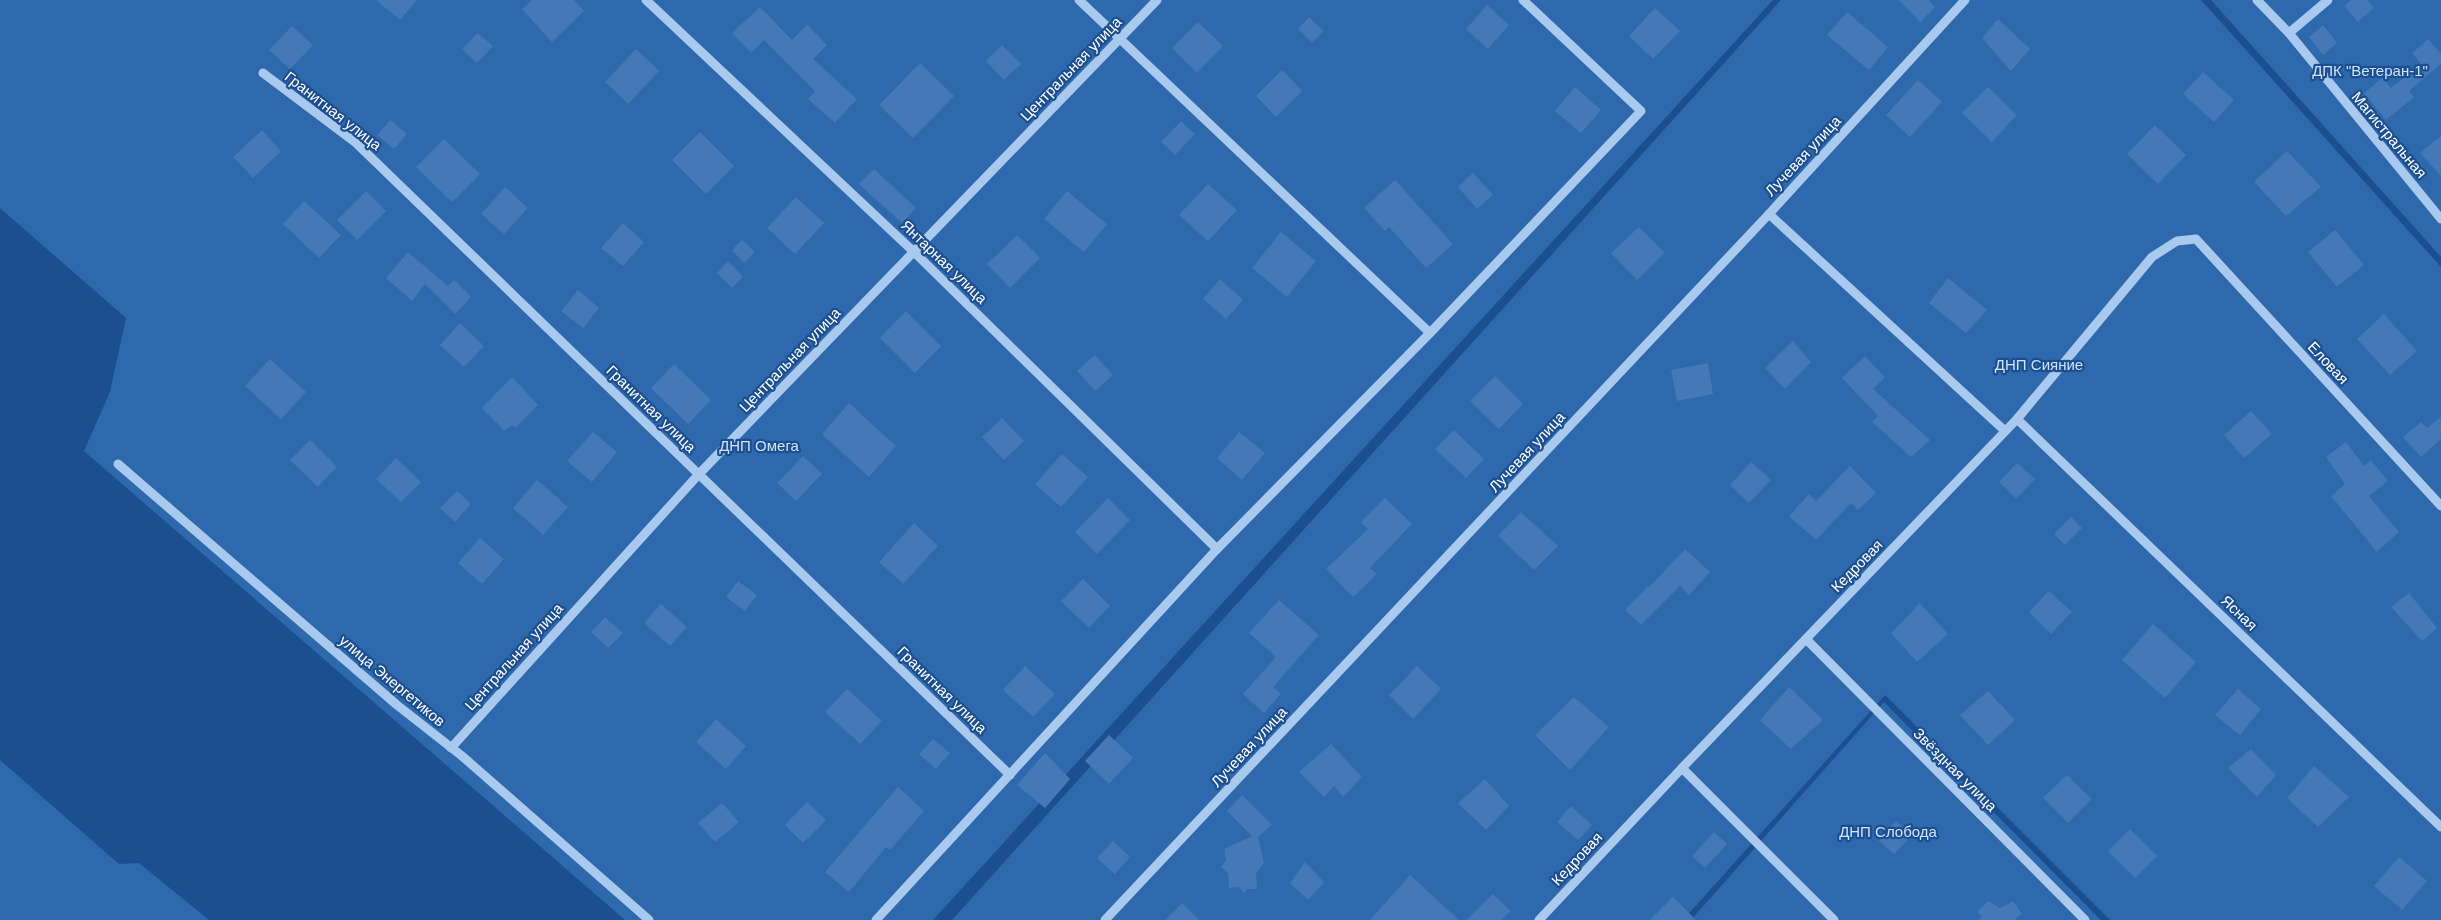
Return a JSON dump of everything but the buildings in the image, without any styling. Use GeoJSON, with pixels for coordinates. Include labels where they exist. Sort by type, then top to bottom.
{"type":"FeatureCollection","features":[{"type":"Feature","properties":{"kind":"street","name":"Янтарная улица"},"geometry":{"type":"LineString","coordinates":[[646,0],[914,252],[1217,550]]}},
{"type":"Feature","properties":{"kind":"street"},"geometry":{"type":"LineString","coordinates":[[1079,0],[1430,333]]}},
{"type":"Feature","properties":{"kind":"street","name":"Центральная улица"},"geometry":{"type":"LineString","coordinates":[[451,748],[699,474],[1157,0]]}},
{"type":"Feature","properties":{"kind":"street"},"geometry":{"type":"LineString","coordinates":[[876,920],[1217,550],[1430,333],[1641,111],[1523,0]]}},
{"type":"Feature","properties":{"kind":"street","name":"Лучевая улица"},"geometry":{"type":"LineString","coordinates":[[1105,920],[1769,214],[1965,0]]}},
{"type":"Feature","properties":{"kind":"street","name":"Магистральная"},"geometry":{"type":"LineString","coordinates":[[2257,0],[2289,33],[2441,218]]}},
{"type":"Feature","properties":{"kind":"street"},"geometry":{"type":"LineString","coordinates":[[2289,33],[2328,0]]}},
{"type":"Feature","properties":{"kind":"street","name":"Гранитная улица"},"geometry":{"type":"LineString","coordinates":[[263,74],[356,143],[1010,775]]}},
{"type":"Feature","properties":{"kind":"street"},"geometry":{"type":"LineString","coordinates":[[1769,214],[2004,430]]}},
{"type":"Feature","properties":{"kind":"street","name":"Кедровая"},"geometry":{"type":"LineString","coordinates":[[1539,920],[2004,430],[2017,419],[2152,257],[2177,241],[2196,239]]}},
{"type":"Feature","properties":{"kind":"street","name":"Еловая"},"geometry":{"type":"LineString","coordinates":[[2196,239],[2441,506]]}},
{"type":"Feature","properties":{"kind":"street","name":"Ясная"},"geometry":{"type":"LineString","coordinates":[[2017,419],[2441,827]]}},
{"type":"Feature","properties":{"kind":"street","name":"улица Энергетиков"},"geometry":{"type":"LineString","coordinates":[[118,464],[649,920]]}},
{"type":"Feature","properties":{"kind":"street","name":"Звёздная улица"},"geometry":{"type":"LineString","coordinates":[[1806,639],[2085,920]]}},
{"type":"Feature","properties":{"kind":"street"},"geometry":{"type":"LineString","coordinates":[[1682,768],[1834,920]]}},
{"type":"Feature","properties":{"kind":"green space","name":"ДНП Омега"},"geometry":{"type":"Polygon","coordinates":[[[0,0],[1773,0],[933,920],[625,920],[84,451],[110,392],[126,318],[0,208],[0,0]]]}},
{"type":"Feature","properties":{"kind":"green space","name":"ДНП Сияние"},"geometry":{"type":"Polygon","coordinates":[[[1781,0],[2201,0],[2441,267],[2441,920],[2110,920],[1885,695],[1683,920],[952,920],[1781,0]]]}},
{"type":"Feature","properties":{"kind":"green space","name":"ДПК \"Ветеран-1\""},"geometry":{"type":"Polygon","coordinates":[[[2211,0],[2441,0],[2441,257],[2211,0]]]}},
{"type":"Feature","properties":{"kind":"green space","name":"ДНП Слобода"},"geometry":{"type":"Polygon","coordinates":[[[1884,702],[2101,920],[1691,920],[1884,702]]]}},
{"type":"Feature","properties":{"kind":"green space"},"geometry":{"type":"Polygon","coordinates":[[[0,760],[119,864],[139,863],[209,920],[0,920],[0,760]]]}}]}
